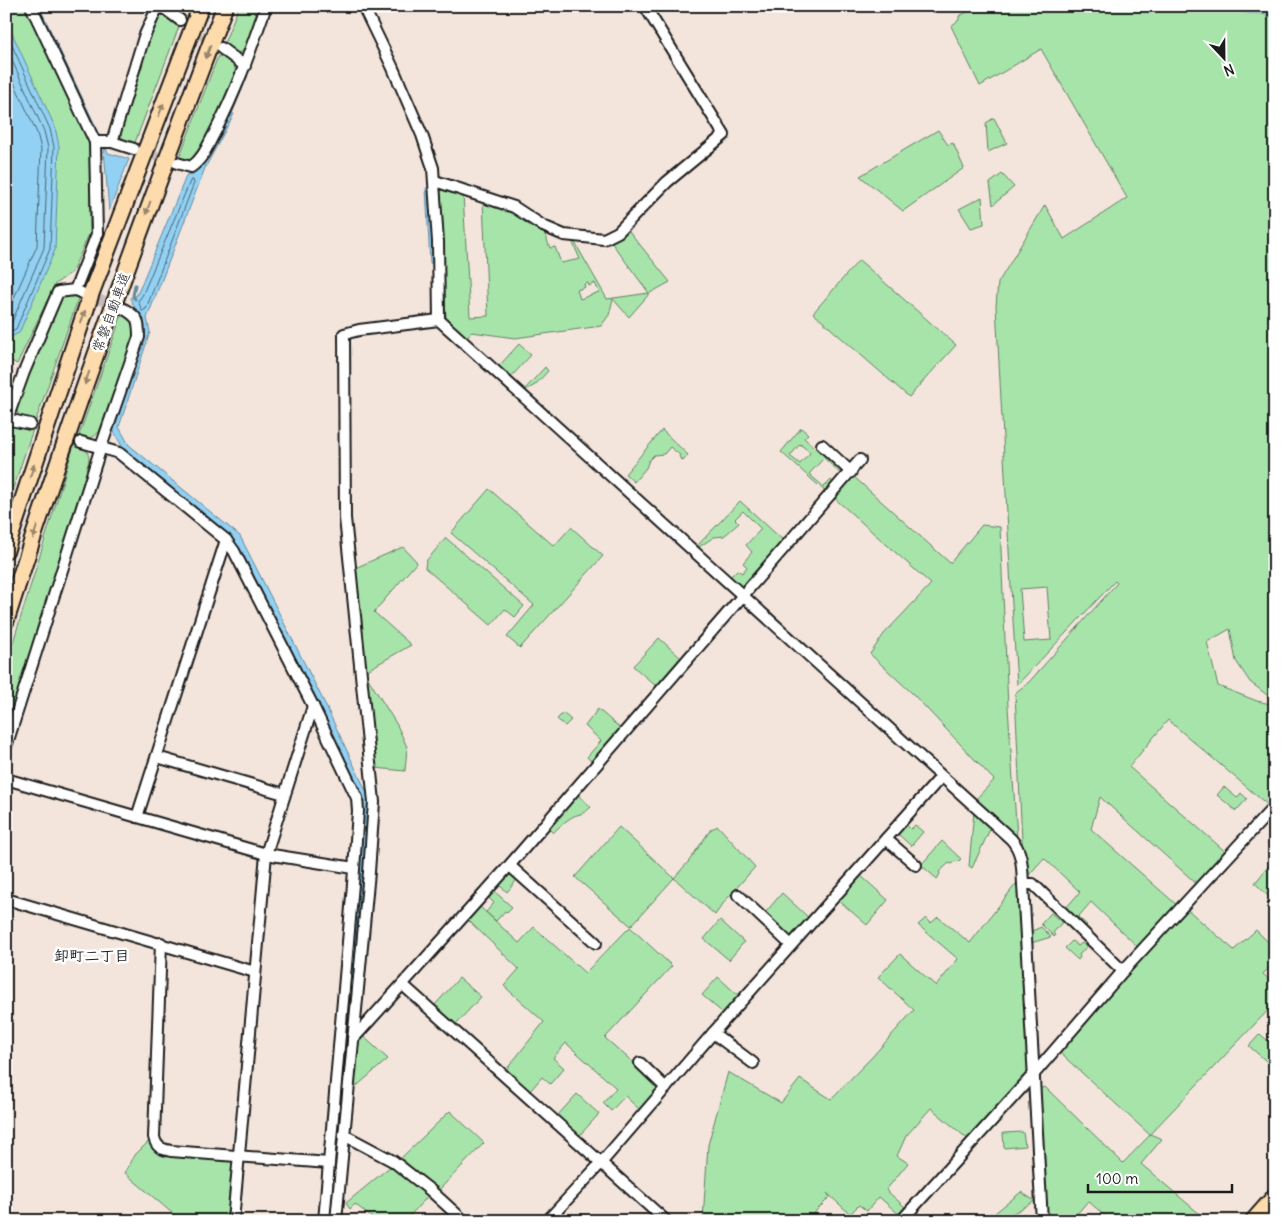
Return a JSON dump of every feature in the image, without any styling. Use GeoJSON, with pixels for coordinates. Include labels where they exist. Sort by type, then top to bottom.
{"type":"FeatureCollection","features":[{"type":"Feature","properties":{"kind":"highway","name":"常磐自動車道"},"geometry":{"type":"LineString","coordinates":[[6,550],[83,291],[138,152],[201,6]]}},
{"type":"Feature","properties":{"kind":"highway","name":"常磐自動車道"},"geometry":{"type":"LineString","coordinates":[[6,621],[64,445],[171,163],[225,6]]}},
{"type":"Feature","properties":{"kind":"highway"},"geometry":{"type":"LineString","coordinates":[[1253,1221],[1275,1196]]}},
{"type":"Feature","properties":{"kind":"street"},"geometry":{"type":"LineString","coordinates":[[30,424],[7,420],[24,372],[58,292],[83,291],[97,234],[95,142],[31,6]]}},
{"type":"Feature","properties":{"kind":"street"},"geometry":{"type":"LineString","coordinates":[[112,142],[144,37],[160,6],[180,20]]}},
{"type":"Feature","properties":{"kind":"street"},"geometry":{"type":"LineString","coordinates":[[171,163],[191,167],[199,162],[223,117],[245,66],[266,6]]}},
{"type":"Feature","properties":{"kind":"street"},"geometry":{"type":"LineString","coordinates":[[363,6],[422,135],[433,168],[435,180],[439,320],[1014,842],[1020,854],[1024,884],[1042,1221]]}},
{"type":"Feature","properties":{"kind":"street"},"geometry":{"type":"LineString","coordinates":[[435,180],[514,207],[543,226],[564,235],[604,239],[618,232],[667,182],[724,135],[645,6]]}},
{"type":"Feature","properties":{"kind":"street"},"geometry":{"type":"LineString","coordinates":[[221,48],[245,66]]}},
{"type":"Feature","properties":{"kind":"street"},"geometry":{"type":"LineString","coordinates":[[95,142],[112,142],[138,152]]}},
{"type":"Feature","properties":{"kind":"street"},"geometry":{"type":"LineString","coordinates":[[6,747],[101,447],[139,337],[139,323],[134,314],[119,304]]}},
{"type":"Feature","properties":{"kind":"street"},"geometry":{"type":"LineString","coordinates":[[336,1221],[374,802],[345,518],[344,334],[360,330],[439,320]]}},
{"type":"Feature","properties":{"kind":"street"},"geometry":{"type":"LineString","coordinates":[[81,442],[119,453],[226,540],[234,551],[313,706],[357,798],[358,811],[354,868],[324,1221]]}},
{"type":"Feature","properties":{"kind":"street"},"geometry":{"type":"LineString","coordinates":[[822,446],[851,472]]}},
{"type":"Feature","properties":{"kind":"street"},"geometry":{"type":"LineString","coordinates":[[353,1039],[510,866],[860,460]]}},
{"type":"Feature","properties":{"kind":"street"},"geometry":{"type":"LineString","coordinates":[[138,817],[226,540]]}},
{"type":"Feature","properties":{"kind":"street"},"geometry":{"type":"LineString","coordinates":[[233,1221],[266,854],[313,706]]}},
{"type":"Feature","properties":{"kind":"street"},"geometry":{"type":"LineString","coordinates":[[157,757],[284,794]]}},
{"type":"Feature","properties":{"kind":"street"},"geometry":{"type":"LineString","coordinates":[[547,1221],[601,1164],[713,1033],[941,777]]}},
{"type":"Feature","properties":{"kind":"street"},"geometry":{"type":"LineString","coordinates":[[6,779],[266,854],[354,868]]}},
{"type":"Feature","properties":{"kind":"street"},"geometry":{"type":"LineString","coordinates":[[902,1221],[1034,1074],[1123,971],[1271,810]]}},
{"type":"Feature","properties":{"kind":"street"},"geometry":{"type":"LineString","coordinates":[[886,839],[916,864]]}},
{"type":"Feature","properties":{"kind":"street"},"geometry":{"type":"LineString","coordinates":[[510,866],[596,943]]}},
{"type":"Feature","properties":{"kind":"street"},"geometry":{"type":"LineString","coordinates":[[1024,884],[1033,884],[1123,971]]}},
{"type":"Feature","properties":{"kind":"street"},"geometry":{"type":"LineString","coordinates":[[738,895],[791,945]]}},
{"type":"Feature","properties":{"kind":"street"},"geometry":{"type":"LineString","coordinates":[[6,899],[255,972]]}},
{"type":"Feature","properties":{"kind":"street"},"geometry":{"type":"LineString","coordinates":[[161,943],[155,1143],[160,1149],[170,1151],[329,1163]]}},
{"type":"Feature","properties":{"kind":"street"},"geometry":{"type":"LineString","coordinates":[[403,984],[666,1221]]}},
{"type":"Feature","properties":{"kind":"street"},"geometry":{"type":"LineString","coordinates":[[713,1033],[753,1063]]}},
{"type":"Feature","properties":{"kind":"street"},"geometry":{"type":"LineString","coordinates":[[640,1063],[666,1088]]}},
{"type":"Feature","properties":{"kind":"street"},"geometry":{"type":"LineString","coordinates":[[344,1135],[392,1161],[430,1190],[464,1221]]}},
{"type":"Feature","properties":{"kind":"green space"},"geometry":{"type":"Polygon","coordinates":[[[6,6],[26,6],[89,136],[90,232],[72,272],[55,284],[17,364],[6,358],[6,6]]]}},
{"type":"Feature","properties":{"kind":"green space"},"geometry":{"type":"Polygon","coordinates":[[[239,6],[261,6],[244,51],[233,54],[223,46],[239,6]]]}},
{"type":"Feature","properties":{"kind":"green space"},"geometry":{"type":"Polygon","coordinates":[[[979,6],[1275,6],[1275,701],[1250,682],[1236,661],[1230,629],[1207,642],[1218,686],[1257,701],[1275,705],[1275,807],[1270,807],[1168,720],[1129,767],[1227,853],[1198,885],[1100,797],[1091,829],[1178,906],[1139,948],[1091,902],[1078,917],[1087,925],[1085,927],[1065,909],[1080,892],[1044,858],[1027,877],[1022,841],[1015,693],[1029,682],[1117,583],[1115,581],[1017,685],[996,306],[998,283],[1045,205],[1064,239],[1127,198],[1041,49],[980,86],[951,26],[959,20],[959,16],[979,6]],[[1047,587],[1020,589],[1024,642],[1051,640],[1047,587]]]}},
{"type":"Feature","properties":{"kind":"green space"},"geometry":{"type":"Polygon","coordinates":[[[163,16],[167,16],[180,24],[134,145],[122,138],[120,129],[141,69],[150,33],[163,16]]]}},
{"type":"Feature","properties":{"kind":"green space"},"geometry":{"type":"Polygon","coordinates":[[[218,56],[230,62],[234,66],[236,73],[204,145],[191,163],[178,161],[218,56]]]}},
{"type":"Feature","properties":{"kind":"green space"},"geometry":{"type":"Polygon","coordinates":[[[994,118],[1007,143],[988,152],[986,123],[994,118]]]}},
{"type":"Feature","properties":{"kind":"green space"},"geometry":{"type":"Polygon","coordinates":[[[938,130],[948,145],[953,143],[964,168],[903,211],[860,176],[938,130]]]}},
{"type":"Feature","properties":{"kind":"green space"},"geometry":{"type":"Polygon","coordinates":[[[1002,174],[1014,187],[993,205],[990,183],[1002,174]]]}},
{"type":"Feature","properties":{"kind":"green space"},"geometry":{"type":"Polygon","coordinates":[[[440,188],[463,194],[470,317],[488,316],[483,201],[510,211],[544,232],[550,248],[555,247],[561,263],[580,259],[572,241],[574,241],[607,299],[649,293],[611,242],[628,230],[670,282],[650,293],[629,317],[613,299],[609,315],[601,326],[515,338],[472,332],[466,337],[446,319],[440,188]],[[588,283],[584,284],[585,287],[577,290],[580,299],[599,292],[595,283],[589,286],[588,283]]]}},
{"type":"Feature","properties":{"kind":"green space"},"geometry":{"type":"Polygon","coordinates":[[[982,197],[984,224],[971,228],[959,209],[982,197]]]}},
{"type":"Feature","properties":{"kind":"green space"},"geometry":{"type":"Polygon","coordinates":[[[859,260],[956,345],[909,397],[813,313],[859,260]]]}},
{"type":"Feature","properties":{"kind":"green space"},"geometry":{"type":"Polygon","coordinates":[[[71,293],[79,296],[35,423],[19,416],[16,408],[35,354],[59,299],[65,294],[71,293]]]}},
{"type":"Feature","properties":{"kind":"green space"},"geometry":{"type":"Polygon","coordinates":[[[122,314],[132,321],[135,332],[99,432],[90,438],[78,438],[122,314]]]}},
{"type":"Feature","properties":{"kind":"green space"},"geometry":{"type":"Polygon","coordinates":[[[519,344],[531,355],[511,377],[499,366],[519,344]]]}},
{"type":"Feature","properties":{"kind":"green space"},"geometry":{"type":"Polygon","coordinates":[[[545,367],[548,371],[535,385],[526,390],[525,389],[545,367]]]}},
{"type":"Feature","properties":{"kind":"green space"},"geometry":{"type":"Polygon","coordinates":[[[18,425],[33,429],[6,510],[6,437],[11,427],[18,425]]]}},
{"type":"Feature","properties":{"kind":"green space"},"geometry":{"type":"Polygon","coordinates":[[[801,428],[808,434],[804,438],[844,474],[843,476],[824,458],[809,474],[824,487],[831,480],[836,485],[828,494],[781,452],[801,428]],[[800,444],[790,456],[800,464],[810,453],[800,444]]]}},
{"type":"Feature","properties":{"kind":"green space"},"geometry":{"type":"Polygon","coordinates":[[[662,430],[688,455],[683,461],[679,457],[680,455],[670,447],[664,454],[654,455],[634,482],[625,474],[662,430]]]}},
{"type":"Feature","properties":{"kind":"green space"},"geometry":{"type":"Polygon","coordinates":[[[74,445],[85,450],[89,460],[77,506],[6,731],[6,665],[74,445]]]}},
{"type":"Feature","properties":{"kind":"green space"},"geometry":{"type":"Polygon","coordinates":[[[853,476],[950,563],[982,525],[1000,527],[1008,707],[1017,837],[975,800],[994,780],[913,694],[870,654],[884,634],[931,584],[833,497],[853,476]]]}},
{"type":"Feature","properties":{"kind":"green space"},"geometry":{"type":"Polygon","coordinates":[[[489,489],[554,546],[571,527],[603,556],[520,648],[507,637],[534,605],[451,533],[489,489]]]}},
{"type":"Feature","properties":{"kind":"green space"},"geometry":{"type":"Polygon","coordinates":[[[740,501],[785,542],[745,588],[741,588],[730,577],[737,570],[742,573],[747,567],[743,563],[752,552],[746,545],[761,529],[743,511],[735,519],[739,523],[724,536],[714,537],[699,547],[697,546],[740,501]]]}},
{"type":"Feature","properties":{"kind":"green space"},"geometry":{"type":"Polygon","coordinates":[[[446,538],[524,606],[515,617],[505,609],[491,625],[425,568],[426,561],[446,538]]]}},
{"type":"Feature","properties":{"kind":"green space"},"geometry":{"type":"Polygon","coordinates":[[[403,547],[417,562],[374,612],[411,645],[364,672],[355,568],[403,547]]]}},
{"type":"Feature","properties":{"kind":"green space"},"geometry":{"type":"Polygon","coordinates":[[[659,638],[682,659],[657,687],[633,666],[659,638]]]}},
{"type":"Feature","properties":{"kind":"green space"},"geometry":{"type":"Polygon","coordinates":[[[364,672],[397,725],[407,747],[405,771],[375,768],[364,672]]]}},
{"type":"Feature","properties":{"kind":"green space"},"geometry":{"type":"Polygon","coordinates":[[[598,709],[621,729],[594,761],[591,761],[587,757],[601,741],[585,726],[598,709]]]}},
{"type":"Feature","properties":{"kind":"green space"},"geometry":{"type":"Polygon","coordinates":[[[563,713],[571,720],[565,726],[557,719],[563,713]]]}},
{"type":"Feature","properties":{"kind":"green space"},"geometry":{"type":"Polygon","coordinates":[[[1224,787],[1237,798],[1241,793],[1247,799],[1236,811],[1217,795],[1224,787]]]}},
{"type":"Feature","properties":{"kind":"green space"},"geometry":{"type":"Polygon","coordinates":[[[578,795],[591,807],[585,812],[569,819],[553,833],[548,828],[578,795]]]}},
{"type":"Feature","properties":{"kind":"green space"},"geometry":{"type":"Polygon","coordinates":[[[974,811],[991,827],[972,868],[969,866],[974,811]]]}},
{"type":"Feature","properties":{"kind":"green space"},"geometry":{"type":"Polygon","coordinates":[[[905,824],[911,829],[915,825],[923,832],[911,846],[897,833],[905,824]]]}},
{"type":"Feature","properties":{"kind":"green space"},"geometry":{"type":"Polygon","coordinates":[[[718,826],[755,867],[715,915],[674,878],[689,861],[711,829],[718,826]]]}},
{"type":"Feature","properties":{"kind":"green space"},"geometry":{"type":"Polygon","coordinates":[[[619,827],[674,878],[631,926],[575,877],[619,827]]]}},
{"type":"Feature","properties":{"kind":"green space"},"geometry":{"type":"Polygon","coordinates":[[[942,841],[961,859],[958,862],[949,863],[939,872],[940,874],[937,879],[921,865],[942,841]]]}},
{"type":"Feature","properties":{"kind":"green space"},"geometry":{"type":"Polygon","coordinates":[[[1275,858],[1275,903],[1255,883],[1275,858]]]}},
{"type":"Feature","properties":{"kind":"green space"},"geometry":{"type":"Polygon","coordinates":[[[511,872],[519,877],[507,892],[498,884],[507,873],[511,872]]]}},
{"type":"Feature","properties":{"kind":"green space"},"geometry":{"type":"Polygon","coordinates":[[[859,874],[888,900],[867,925],[837,899],[859,874]]]}},
{"type":"Feature","properties":{"kind":"green space"},"geometry":{"type":"Polygon","coordinates":[[[1019,880],[1029,1073],[970,1141],[931,1108],[906,1136],[897,1156],[908,1163],[886,1190],[906,1208],[900,1215],[879,1197],[867,1211],[859,1205],[850,1214],[827,1193],[830,1197],[815,1212],[815,1221],[712,1221],[703,1219],[708,1145],[728,1072],[781,1103],[800,1079],[831,1099],[914,1010],[878,977],[900,954],[936,986],[958,959],[918,925],[926,918],[931,923],[938,917],[970,943],[1019,880]]]}},
{"type":"Feature","properties":{"kind":"green space"},"geometry":{"type":"Polygon","coordinates":[[[494,891],[512,907],[507,912],[505,911],[496,921],[486,912],[494,903],[488,897],[494,891]]]}},
{"type":"Feature","properties":{"kind":"green space"},"geometry":{"type":"Polygon","coordinates":[[[782,893],[809,918],[791,939],[765,913],[782,893]]]}},
{"type":"Feature","properties":{"kind":"green space"},"geometry":{"type":"Polygon","coordinates":[[[479,906],[519,943],[534,927],[585,973],[630,927],[672,966],[605,1038],[658,1084],[659,1089],[641,1111],[625,1096],[611,1111],[603,1103],[616,1088],[566,1043],[553,1058],[564,1068],[550,1084],[542,1077],[530,1091],[506,1070],[544,1022],[504,986],[519,969],[467,919],[479,906]]]}},
{"type":"Feature","properties":{"kind":"green space"},"geometry":{"type":"Polygon","coordinates":[[[1188,910],[1234,950],[1256,930],[1275,949],[1275,961],[1263,974],[1275,985],[1275,1003],[1150,1134],[1162,1139],[1141,1164],[1208,1221],[1111,1221],[1088,1201],[1071,1221],[1048,1221],[1037,1089],[1045,1087],[1123,1163],[1150,1135],[1059,1052],[1188,910]]]}},
{"type":"Feature","properties":{"kind":"green space"},"geometry":{"type":"Polygon","coordinates":[[[1051,913],[1058,919],[1061,917],[1064,920],[1053,933],[1054,937],[1041,924],[1051,913]]]}},
{"type":"Feature","properties":{"kind":"green space"},"geometry":{"type":"Polygon","coordinates":[[[720,920],[744,942],[729,960],[704,939],[720,920]]]}},
{"type":"Feature","properties":{"kind":"green space"},"geometry":{"type":"Polygon","coordinates":[[[1041,927],[1051,937],[1031,943],[1030,932],[1041,927]]]}},
{"type":"Feature","properties":{"kind":"green space"},"geometry":{"type":"Polygon","coordinates":[[[1072,941],[1078,946],[1082,943],[1088,945],[1079,955],[1078,960],[1065,948],[1072,941]]]}},
{"type":"Feature","properties":{"kind":"green space"},"geometry":{"type":"Polygon","coordinates":[[[718,977],[740,997],[724,1014],[702,995],[718,977]]]}},
{"type":"Feature","properties":{"kind":"green space"},"geometry":{"type":"Polygon","coordinates":[[[459,978],[481,997],[455,1025],[434,1006],[459,978]]]}},
{"type":"Feature","properties":{"kind":"green space"},"geometry":{"type":"Polygon","coordinates":[[[1260,1034],[1275,1047],[1275,1069],[1249,1046],[1260,1034]]]}},
{"type":"Feature","properties":{"kind":"green space"},"geometry":{"type":"Polygon","coordinates":[[[363,1036],[388,1059],[352,1090],[357,1042],[363,1036]]]}},
{"type":"Feature","properties":{"kind":"green space"},"geometry":{"type":"Polygon","coordinates":[[[577,1094],[599,1114],[579,1136],[557,1116],[577,1094]]]}},
{"type":"Feature","properties":{"kind":"green space"},"geometry":{"type":"Polygon","coordinates":[[[450,1111],[484,1143],[438,1191],[401,1158],[450,1111]]]}},
{"type":"Feature","properties":{"kind":"green space"},"geometry":{"type":"Polygon","coordinates":[[[1023,1132],[1025,1146],[1004,1148],[1003,1133],[1023,1132]]]}},
{"type":"Feature","properties":{"kind":"green space"},"geometry":{"type":"Polygon","coordinates":[[[150,1140],[157,1152],[235,1160],[229,1221],[187,1221],[179,1219],[125,1173],[135,1155],[150,1140]]]}},
{"type":"Feature","properties":{"kind":"green space"},"geometry":{"type":"Polygon","coordinates":[[[392,1165],[428,1196],[405,1221],[376,1221],[355,1204],[350,1209],[346,1203],[392,1165]]]}},
{"type":"Feature","properties":{"kind":"green space"},"geometry":{"type":"Polygon","coordinates":[[[1021,1192],[1035,1201],[1001,1220],[995,1213],[1021,1192]]]}},
{"type":"Feature","properties":{"kind":"water"},"geometry":{"type":"Polygon","coordinates":[[[35,6],[39,6],[96,127],[92,130],[35,6]]]}},
{"type":"Feature","properties":{"kind":"water"},"geometry":{"type":"Polygon","coordinates":[[[1233,6],[1275,6],[1275,18],[1263,14],[1244,12],[1233,6]]]}},
{"type":"Feature","properties":{"kind":"water"},"geometry":{"type":"Polygon","coordinates":[[[6,20],[55,127],[59,146],[55,250],[19,333],[6,339],[6,20]]]}},
{"type":"Feature","properties":{"kind":"water"},"geometry":{"type":"Polygon","coordinates":[[[228,113],[234,114],[205,168],[147,318],[150,332],[119,427],[129,445],[240,536],[323,700],[368,795],[369,804],[333,1221],[328,1221],[362,798],[267,612],[233,540],[124,450],[112,428],[141,320],[130,298],[137,295],[187,174],[193,175],[192,170],[228,113]]]}},
{"type":"Feature","properties":{"kind":"water"},"geometry":{"type":"Polygon","coordinates":[[[106,149],[108,153],[129,159],[109,211],[104,150],[106,149]]]}},
{"type":"Feature","properties":{"kind":"water"},"geometry":{"type":"Polygon","coordinates":[[[426,188],[433,188],[437,264],[430,263],[426,188]]]}},
{"type":"Feature","properties":{"kind":"waterway"},"geometry":{"type":"LineString","coordinates":[[230,116],[246,77]]}},
{"type":"Feature","properties":{"kind":"waterway"},"geometry":{"type":"LineString","coordinates":[[188,172],[195,171]]}},
{"type":"Feature","properties":{"kind":"waterway"},"geometry":{"type":"LineString","coordinates":[[135,285],[133,296],[135,299]]}},
{"type":"Feature","properties":{"kind":"tunnel"},"geometry":{"type":"LineString","coordinates":[[189,26],[216,45]]}},
{"type":"Feature","properties":{"kind":"tunnel"},"geometry":{"type":"LineString","coordinates":[[140,151],[172,161]]}},
{"type":"Feature","properties":{"kind":"tunnel"},"geometry":{"type":"LineString","coordinates":[[85,294],[118,307]]}},
{"type":"Feature","properties":{"kind":"tunnel"},"geometry":{"type":"LineString","coordinates":[[30,424],[81,442]]}},
{"type":"Feature","properties":{"kind":"district","name":"卸町二丁目"},"geometry":{"type":"Point","coordinates":[92,956]}}]}
